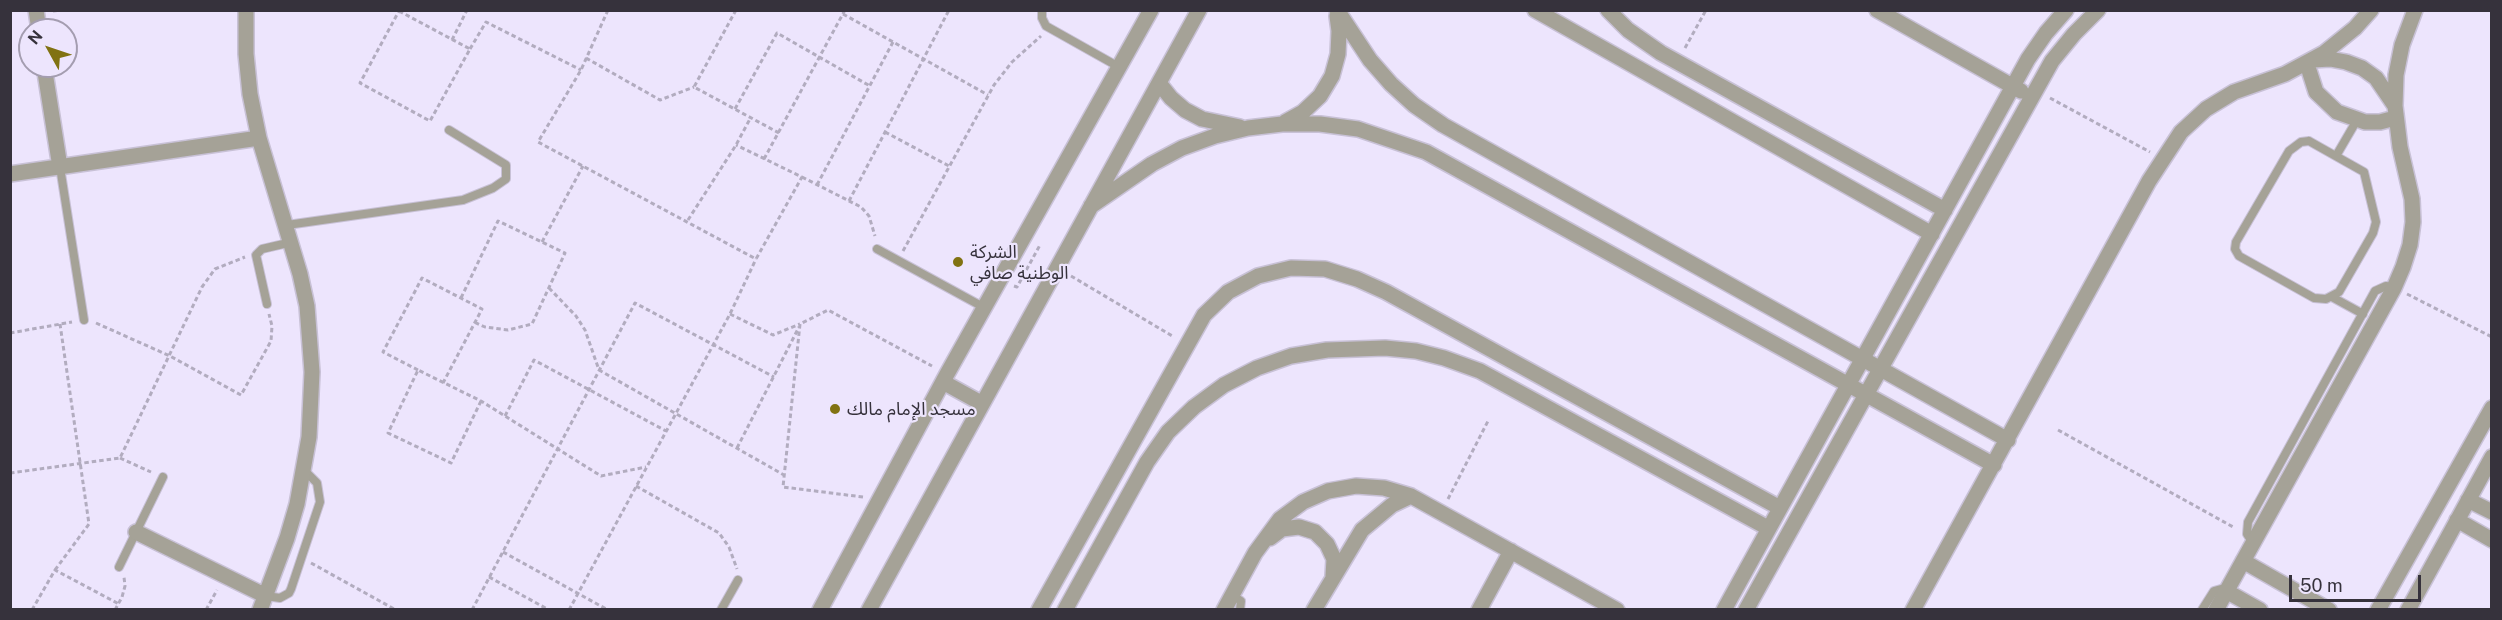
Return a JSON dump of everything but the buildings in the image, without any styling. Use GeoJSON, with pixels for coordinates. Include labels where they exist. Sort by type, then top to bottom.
{"type":"FeatureCollection","features":[{"type":"Feature","properties":{"kind":"street"},"geometry":{"type":"LineString","coordinates":[[136,532],[225,576],[263,603],[287,538],[304,470],[309,437],[312,372],[306,306],[292,242],[260,138],[250,94],[246,10]]}},
{"type":"Feature","properties":{"kind":"street"},"geometry":{"type":"LineString","coordinates":[[820,609],[945,378],[1151,10]]}},
{"type":"Feature","properties":{"kind":"street"},"geometry":{"type":"LineString","coordinates":[[869,609],[1199,10]]}},
{"type":"Feature","properties":{"kind":"street"},"geometry":{"type":"LineString","coordinates":[[1282,124],[1303,112],[1320,96],[1332,76],[1338,54],[1340,31],[1336,10]]}},
{"type":"Feature","properties":{"kind":"street"},"geometry":{"type":"LineString","coordinates":[[1336,10],[1370,60],[1391,84],[1414,105],[1443,125],[2008,440]]}},
{"type":"Feature","properties":{"kind":"street"},"geometry":{"type":"LineString","coordinates":[[1535,10],[1932,234]]}},
{"type":"Feature","properties":{"kind":"street"},"geometry":{"type":"LineString","coordinates":[[1608,10],[1628,30],[1677,62],[1945,210]]}},
{"type":"Feature","properties":{"kind":"street"},"geometry":{"type":"LineString","coordinates":[[1877,10],[2013,87],[2034,94]]}},
{"type":"Feature","properties":{"kind":"street"},"geometry":{"type":"LineString","coordinates":[[1724,609],[2013,87],[2046,33],[2066,10]]}},
{"type":"Feature","properties":{"kind":"street"},"geometry":{"type":"LineString","coordinates":[[1746,609],[2052,61],[2098,10]]}},
{"type":"Feature","properties":{"kind":"street"},"geometry":{"type":"LineString","coordinates":[[1913,609],[2162,158],[2181,132],[2206,109],[2234,93],[2286,74],[2310,62],[2355,28],[2371,10]]}},
{"type":"Feature","properties":{"kind":"street"},"geometry":{"type":"LineString","coordinates":[[2216,609],[2243,561],[2250,539],[2394,288],[2410,245],[2413,222],[2412,199],[2395,112],[2396,75],[2402,45],[2415,10]]}},
{"type":"Feature","properties":{"kind":"street"},"geometry":{"type":"LineString","coordinates":[[2310,62],[2330,59],[2362,68],[2381,84],[2395,112]]}},
{"type":"Feature","properties":{"kind":"street"},"geometry":{"type":"LineString","coordinates":[[2310,62],[2316,92],[2337,112],[2357,120],[2380,122],[2395,112]]}},
{"type":"Feature","properties":{"kind":"street"},"geometry":{"type":"LineString","coordinates":[[46,78],[60,167]]}},
{"type":"Feature","properties":{"kind":"street"},"geometry":{"type":"LineString","coordinates":[[1159,83],[1178,104],[1202,119],[1248,128]]}},
{"type":"Feature","properties":{"kind":"street"},"geometry":{"type":"LineString","coordinates":[[1091,206],[1162,158],[1215,136],[1248,128],[1282,124],[1320,124],[1358,129],[1426,152],[1994,465]]}},
{"type":"Feature","properties":{"kind":"street"},"geometry":{"type":"LineString","coordinates":[[10,174],[260,138]]}},
{"type":"Feature","properties":{"kind":"street"},"geometry":{"type":"LineString","coordinates":[[1045,608],[1186,344],[1204,315],[1228,292],[1258,276],[1291,268],[1324,269],[1357,279],[1386,292],[1780,508]]}},
{"type":"Feature","properties":{"kind":"street"},"geometry":{"type":"LineString","coordinates":[[1065,609],[1147,462],[1168,432],[1194,406],[1257,368],[1291,356],[1327,350],[1386,348],[1416,351],[1480,371],[1768,528]]}},
{"type":"Feature","properties":{"kind":"street"},"geometry":{"type":"LineString","coordinates":[[945,378],[981,403]]}},
{"type":"Feature","properties":{"kind":"street"},"geometry":{"type":"LineString","coordinates":[[2378,609],[2492,408]]}},
{"type":"Feature","properties":{"kind":"street"},"geometry":{"type":"LineString","coordinates":[[2408,609],[2492,457]]}},
{"type":"Feature","properties":{"kind":"street"},"geometry":{"type":"LineString","coordinates":[[1224,609],[1255,553],[1280,519],[1303,502],[1328,491],[1356,486],[1384,488],[1411,496],[1617,609]]}},
{"type":"Feature","properties":{"kind":"street"},"geometry":{"type":"LineString","coordinates":[[1314,609],[1362,530],[1392,505],[1411,496]]}},
{"type":"Feature","properties":{"kind":"street"},"geometry":{"type":"LineString","coordinates":[[2468,500],[2492,512]]}},
{"type":"Feature","properties":{"kind":"street"},"geometry":{"type":"LineString","coordinates":[[2457,520],[2492,540]]}},
{"type":"Feature","properties":{"kind":"street"},"geometry":{"type":"LineString","coordinates":[[1255,553],[1282,529],[1299,527],[1315,532],[1327,544],[1334,560],[1333,576]]}},
{"type":"Feature","properties":{"kind":"street"},"geometry":{"type":"LineString","coordinates":[[1479,609],[1511,551]]}},
{"type":"Feature","properties":{"kind":"street"},"geometry":{"type":"LineString","coordinates":[[2243,561],[2330,609]]}},
{"type":"Feature","properties":{"kind":"street"},"geometry":{"type":"LineString","coordinates":[[2226,591],[2260,609]]}},
{"type":"Feature","properties":{"kind":"lane"},"geometry":{"type":"LineString","coordinates":[[1042,10],[1043,23],[1050,29],[1119,67]]}},
{"type":"Feature","properties":{"kind":"lane"},"geometry":{"type":"LineString","coordinates":[[2336,156],[2357,120]]}},
{"type":"Feature","properties":{"kind":"lane"},"geometry":{"type":"LineString","coordinates":[[287,225],[463,200],[493,188],[506,179],[506,165],[449,130]]}},
{"type":"Feature","properties":{"kind":"lane"},"geometry":{"type":"LineString","coordinates":[[2332,297],[2345,282],[2373,233],[2376,222],[2364,172],[2309,141],[2294,146],[2289,151],[2235,246],[2239,256],[2314,298],[2332,297],[2363,314]]}},
{"type":"Feature","properties":{"kind":"lane"},"geometry":{"type":"LineString","coordinates":[[60,167],[84,320]]}},
{"type":"Feature","properties":{"kind":"lane"},"geometry":{"type":"LineString","coordinates":[[267,303],[256,260],[257,252],[292,242]]}},
{"type":"Feature","properties":{"kind":"lane"},"geometry":{"type":"LineString","coordinates":[[877,249],[985,308]]}},
{"type":"Feature","properties":{"kind":"lane"},"geometry":{"type":"LineString","coordinates":[[2250,539],[2248,522],[2363,314],[2378,289],[2386,286],[2394,288]]}},
{"type":"Feature","properties":{"kind":"lane"},"geometry":{"type":"LineString","coordinates":[[263,603],[289,593],[320,502],[320,493],[312,476],[304,470]]}},
{"type":"Feature","properties":{"kind":"lane"},"geometry":{"type":"LineString","coordinates":[[119,567],[163,477]]}},
{"type":"Feature","properties":{"kind":"lane"},"geometry":{"type":"LineString","coordinates":[[721,609],[738,580]]}},
{"type":"Feature","properties":{"kind":"lane"},"geometry":{"type":"LineString","coordinates":[[2202,609],[2211,594],[2218,590],[2226,591]]}},
{"type":"Feature","properties":{"kind":"lane"},"geometry":{"type":"LineString","coordinates":[[1232,595],[1241,602],[1240,609]]}},
{"type":"Feature","properties":{"kind":"path"},"geometry":{"type":"LineString","coordinates":[[452,40],[467,10]]}},
{"type":"Feature","properties":{"kind":"path"},"geometry":{"type":"LineString","coordinates":[[608,10],[581,70],[538,142],[756,259]]}},
{"type":"Feature","properties":{"kind":"path"},"geometry":{"type":"LineString","coordinates":[[586,58],[660,100],[694,87],[736,10]]}},
{"type":"Feature","properties":{"kind":"path"},"geometry":{"type":"LineString","coordinates":[[849,201],[949,10]]}},
{"type":"Feature","properties":{"kind":"path"},"geometry":{"type":"LineString","coordinates":[[1677,62],[1706,10]]}},
{"type":"Feature","properties":{"kind":"path"},"geometry":{"type":"LineString","coordinates":[[470,49],[407,13],[399,11],[360,83],[430,121],[486,22],[581,70]]}},
{"type":"Feature","properties":{"kind":"path"},"geometry":{"type":"LineString","coordinates":[[764,159],[844,12],[989,95]]}},
{"type":"Feature","properties":{"kind":"path"},"geometry":{"type":"LineString","coordinates":[[898,261],[1003,72],[1050,29]]}},
{"type":"Feature","properties":{"kind":"path"},"geometry":{"type":"LineString","coordinates":[[735,109],[777,33],[870,86]]}},
{"type":"Feature","properties":{"kind":"path"},"geometry":{"type":"LineString","coordinates":[[817,185],[893,42]]}},
{"type":"Feature","properties":{"kind":"path"},"geometry":{"type":"LineString","coordinates":[[694,87],[778,133]]}},
{"type":"Feature","properties":{"kind":"path"},"geometry":{"type":"LineString","coordinates":[[2034,94],[2162,158]]}},
{"type":"Feature","properties":{"kind":"path"},"geometry":{"type":"LineString","coordinates":[[687,221],[736,145],[751,117]]}},
{"type":"Feature","properties":{"kind":"path"},"geometry":{"type":"LineString","coordinates":[[885,132],[950,166]]}},
{"type":"Feature","properties":{"kind":"path"},"geometry":{"type":"LineString","coordinates":[[736,145],[861,207],[869,216],[877,249]]}},
{"type":"Feature","properties":{"kind":"path"},"geometry":{"type":"LineString","coordinates":[[542,242],[583,166]]}},
{"type":"Feature","properties":{"kind":"path"},"geometry":{"type":"LineString","coordinates":[[569,609],[802,177]]}},
{"type":"Feature","properties":{"kind":"path"},"geometry":{"type":"LineString","coordinates":[[461,298],[498,221],[565,253],[532,324],[508,330],[485,327],[474,322]]}},
{"type":"Feature","properties":{"kind":"path"},"geometry":{"type":"LineString","coordinates":[[120,458],[202,287],[215,269],[257,252]]}},
{"type":"Feature","properties":{"kind":"path"},"geometry":{"type":"LineString","coordinates":[[1056,268],[1186,344]]}},
{"type":"Feature","properties":{"kind":"path"},"geometry":{"type":"LineString","coordinates":[[443,383],[482,309],[422,278],[383,352],[443,383],[481,401],[601,476],[646,467]]}},
{"type":"Feature","properties":{"kind":"path"},"geometry":{"type":"LineString","coordinates":[[549,288],[565,302],[585,330],[599,370],[784,475]]}},
{"type":"Feature","properties":{"kind":"path"},"geometry":{"type":"LineString","coordinates":[[2394,288],[2492,338]]}},
{"type":"Feature","properties":{"kind":"path"},"geometry":{"type":"LineString","coordinates":[[10,333],[84,320],[106,326],[170,356],[241,395],[271,341],[272,326],[267,303]]}},
{"type":"Feature","properties":{"kind":"path"},"geometry":{"type":"LineString","coordinates":[[472,609],[635,303],[774,377]]}},
{"type":"Feature","properties":{"kind":"path"},"geometry":{"type":"LineString","coordinates":[[730,314],[773,335],[828,310],[945,378]]}},
{"type":"Feature","properties":{"kind":"path"},"geometry":{"type":"LineString","coordinates":[[32,609],[55,570],[89,524],[60,324]]}},
{"type":"Feature","properties":{"kind":"path"},"geometry":{"type":"LineString","coordinates":[[737,448],[800,324]]}},
{"type":"Feature","properties":{"kind":"path"},"geometry":{"type":"LineString","coordinates":[[800,324],[783,487],[880,500]]}},
{"type":"Feature","properties":{"kind":"path"},"geometry":{"type":"LineString","coordinates":[[505,416],[534,360],[666,431]]}},
{"type":"Feature","properties":{"kind":"path"},"geometry":{"type":"LineString","coordinates":[[418,370],[388,433],[451,463],[481,401]]}},
{"type":"Feature","properties":{"kind":"path"},"geometry":{"type":"LineString","coordinates":[[1441,512],[1488,421]]}},
{"type":"Feature","properties":{"kind":"path"},"geometry":{"type":"LineString","coordinates":[[2058,430],[2250,539]]}},
{"type":"Feature","properties":{"kind":"path"},"geometry":{"type":"LineString","coordinates":[[10,473],[120,458],[163,477]]}},
{"type":"Feature","properties":{"kind":"path"},"geometry":{"type":"LineString","coordinates":[[636,486],[719,533],[736,563],[738,580]]}},
{"type":"Feature","properties":{"kind":"path"},"geometry":{"type":"LineString","coordinates":[[502,552],[608,609]]}},
{"type":"Feature","properties":{"kind":"path"},"geometry":{"type":"LineString","coordinates":[[302,558],[396,609]]}},
{"type":"Feature","properties":{"kind":"path"},"geometry":{"type":"LineString","coordinates":[[116,609],[125,586],[119,567]]}},
{"type":"Feature","properties":{"kind":"path"},"geometry":{"type":"LineString","coordinates":[[55,570],[118,604]]}},
{"type":"Feature","properties":{"kind":"path"},"geometry":{"type":"LineString","coordinates":[[206,609],[225,576]]}},
{"type":"Feature","properties":{"kind":"path"},"geometry":{"type":"LineString","coordinates":[[489,577],[549,609]]}},
{"type":"Feature","properties":{"kind":"place","name":"الشركة الوطنية صافي"},"geometry":{"type":"Point","coordinates":[958,262]}},
{"type":"Feature","properties":{"kind":"place","name":"مسجد الإمام مالك"},"geometry":{"type":"Point","coordinates":[835,409]}}]}
